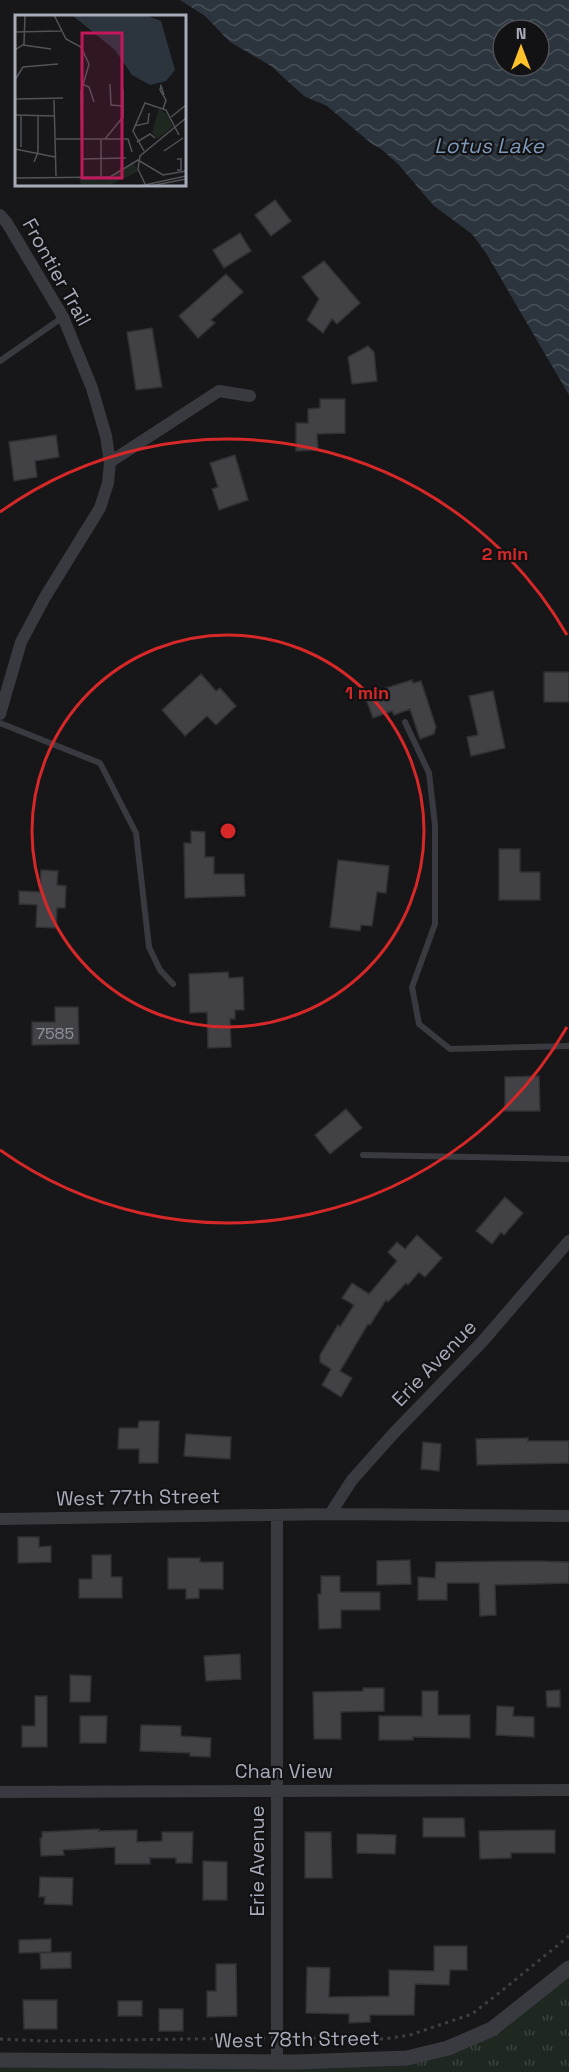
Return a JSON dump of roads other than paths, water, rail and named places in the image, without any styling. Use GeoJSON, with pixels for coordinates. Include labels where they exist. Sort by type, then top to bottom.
{"type":"FeatureCollection","features":[{"type":"Feature","properties":{"kind":"street","name":"Frontier Trail"},"geometry":{"type":"LineString","coordinates":[[0,216],[7,223],[63,317],[92,388],[106,436],[110,462],[108,483],[100,508],[45,597],[21,642],[0,714]]}},
{"type":"Feature","properties":{"kind":"street"},"geometry":{"type":"LineString","coordinates":[[110,462],[219,391],[250,396]]}},
{"type":"Feature","properties":{"kind":"street","name":"Erie Avenue"},"geometry":{"type":"LineString","coordinates":[[330,1514],[352,1480],[482,1342],[569,1240]]}},
{"type":"Feature","properties":{"kind":"street"},"geometry":{"type":"LineString","coordinates":[[330,1514],[569,1516]]}},
{"type":"Feature","properties":{"kind":"street","name":"West 77th Street"},"geometry":{"type":"LineString","coordinates":[[0,1519],[330,1514]]}},
{"type":"Feature","properties":{"kind":"street","name":"Erie Avenue"},"geometry":{"type":"LineString","coordinates":[[268,2065],[276,2038],[277,1515]]}},
{"type":"Feature","properties":{"kind":"street","name":"Chan View"},"geometry":{"type":"LineString","coordinates":[[0,1792],[569,1790]]}},
{"type":"Feature","properties":{"kind":"street","name":"West 78th Street"},"geometry":{"type":"LineString","coordinates":[[0,2060],[268,2065],[407,2058],[448,2048],[492,2029],[569,1968]]}},
{"type":"Feature","properties":{"kind":"lane"},"geometry":{"type":"LineString","coordinates":[[0,361],[63,317]]}},
{"type":"Feature","properties":{"kind":"lane"},"geometry":{"type":"LineString","coordinates":[[405,722],[429,773],[435,825],[435,924],[412,987],[419,1024],[450,1049],[569,1046]]}},
{"type":"Feature","properties":{"kind":"lane"},"geometry":{"type":"LineString","coordinates":[[0,723],[100,763],[136,833],[149,947],[160,970],[173,984]]}},
{"type":"Feature","properties":{"kind":"lane"},"geometry":{"type":"LineString","coordinates":[[363,1155],[569,1159]]}},
{"type":"Feature","properties":{"kind":"water","name":"Lotus Lake"},"geometry":{"type":"Polygon","coordinates":[[[180,0],[569,0],[569,395],[486,253],[472,234],[434,206],[398,164],[327,106],[304,96],[271,66],[230,42],[205,16],[180,0]]]}}]}
